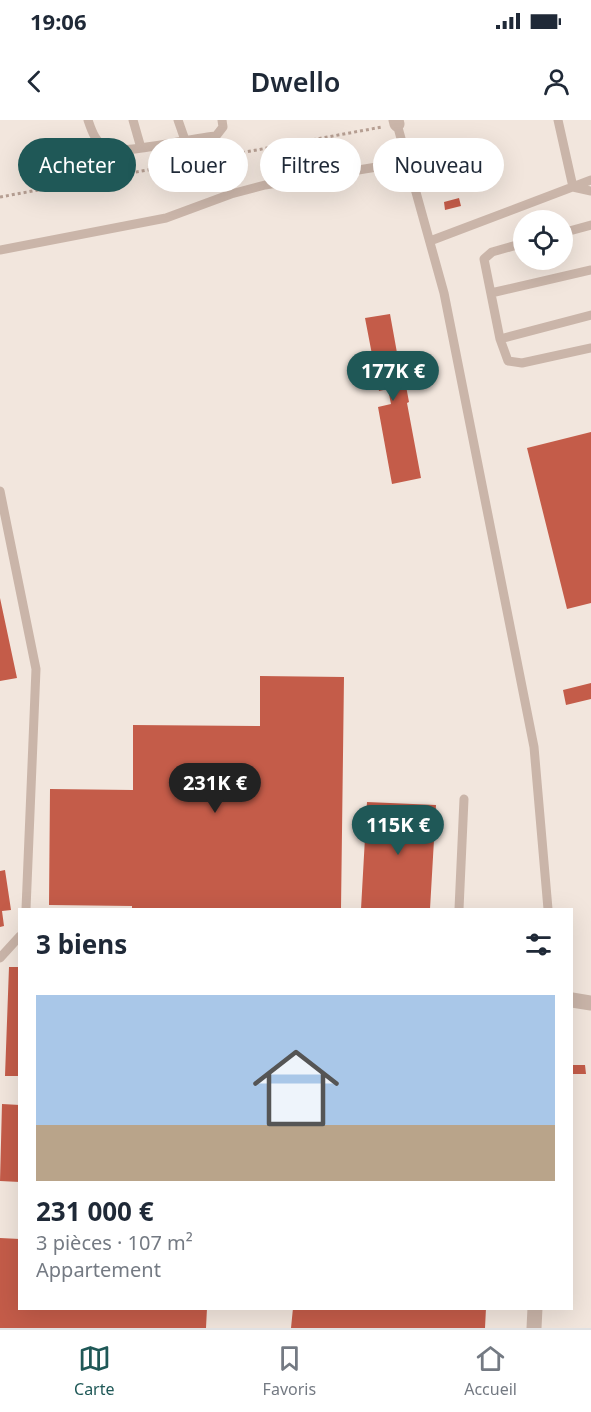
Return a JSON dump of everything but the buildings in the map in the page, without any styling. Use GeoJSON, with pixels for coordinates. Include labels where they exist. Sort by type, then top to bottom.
{"type":"FeatureCollection","features":[{"type":"Feature","properties":{"kind":"street"},"geometry":{"type":"LineString","coordinates":[[573,1000],[591,1003]]}},
{"type":"Feature","properties":{"kind":"street"},"geometry":{"type":"LineString","coordinates":[[534,1328],[535,1310]]}},
{"type":"Feature","properties":{"kind":"lane"},"geometry":{"type":"LineString","coordinates":[[88,120],[95,139],[110,150],[148,147]]}},
{"type":"Feature","properties":{"kind":"lane"},"geometry":{"type":"LineString","coordinates":[[132,120],[141,148]]}},
{"type":"Feature","properties":{"kind":"lane"},"geometry":{"type":"LineString","coordinates":[[178,120],[184,138]]}},
{"type":"Feature","properties":{"kind":"lane"},"geometry":{"type":"LineString","coordinates":[[200,138],[216,136],[223,127],[222,120]]}},
{"type":"Feature","properties":{"kind":"lane"},"geometry":{"type":"LineString","coordinates":[[558,120],[573,187]]}},
{"type":"Feature","properties":{"kind":"lane"},"geometry":{"type":"LineString","coordinates":[[397,122],[401,138]]}},
{"type":"Feature","properties":{"kind":"lane"},"geometry":{"type":"LineString","coordinates":[[0,250],[166,218],[265,184],[373,167]]}},
{"type":"Feature","properties":{"kind":"lane"},"geometry":{"type":"LineString","coordinates":[[430,241],[591,180]]}},
{"type":"Feature","properties":{"kind":"lane"},"geometry":{"type":"LineString","coordinates":[[573,187],[591,191]]}},
{"type":"Feature","properties":{"kind":"lane"},"geometry":{"type":"LineString","coordinates":[[416,192],[444,293],[534,747],[548,908]]}},
{"type":"Feature","properties":{"kind":"lane"},"geometry":{"type":"LineString","coordinates":[[573,230],[591,225]]}},
{"type":"Feature","properties":{"kind":"lane"},"geometry":{"type":"LineString","coordinates":[[513,246],[492,252],[484,259],[508,361],[522,363],[591,348]]}},
{"type":"Feature","properties":{"kind":"lane"},"geometry":{"type":"LineString","coordinates":[[491,293],[591,270]]}},
{"type":"Feature","properties":{"kind":"lane"},"geometry":{"type":"LineString","coordinates":[[501,339],[591,315]]}},
{"type":"Feature","properties":{"kind":"lane"},"geometry":{"type":"LineString","coordinates":[[0,491],[36,669],[26,908]]}},
{"type":"Feature","properties":{"kind":"lane"},"geometry":{"type":"LineString","coordinates":[[459,908],[464,799]]}},
{"type":"Feature","properties":{"kind":"lane"},"geometry":{"type":"LineString","coordinates":[[0,958],[18,938]]}},
{"type":"Feature","properties":{"kind":"path"},"geometry":{"type":"LineString","coordinates":[[0,197],[397,122]]}}]}
